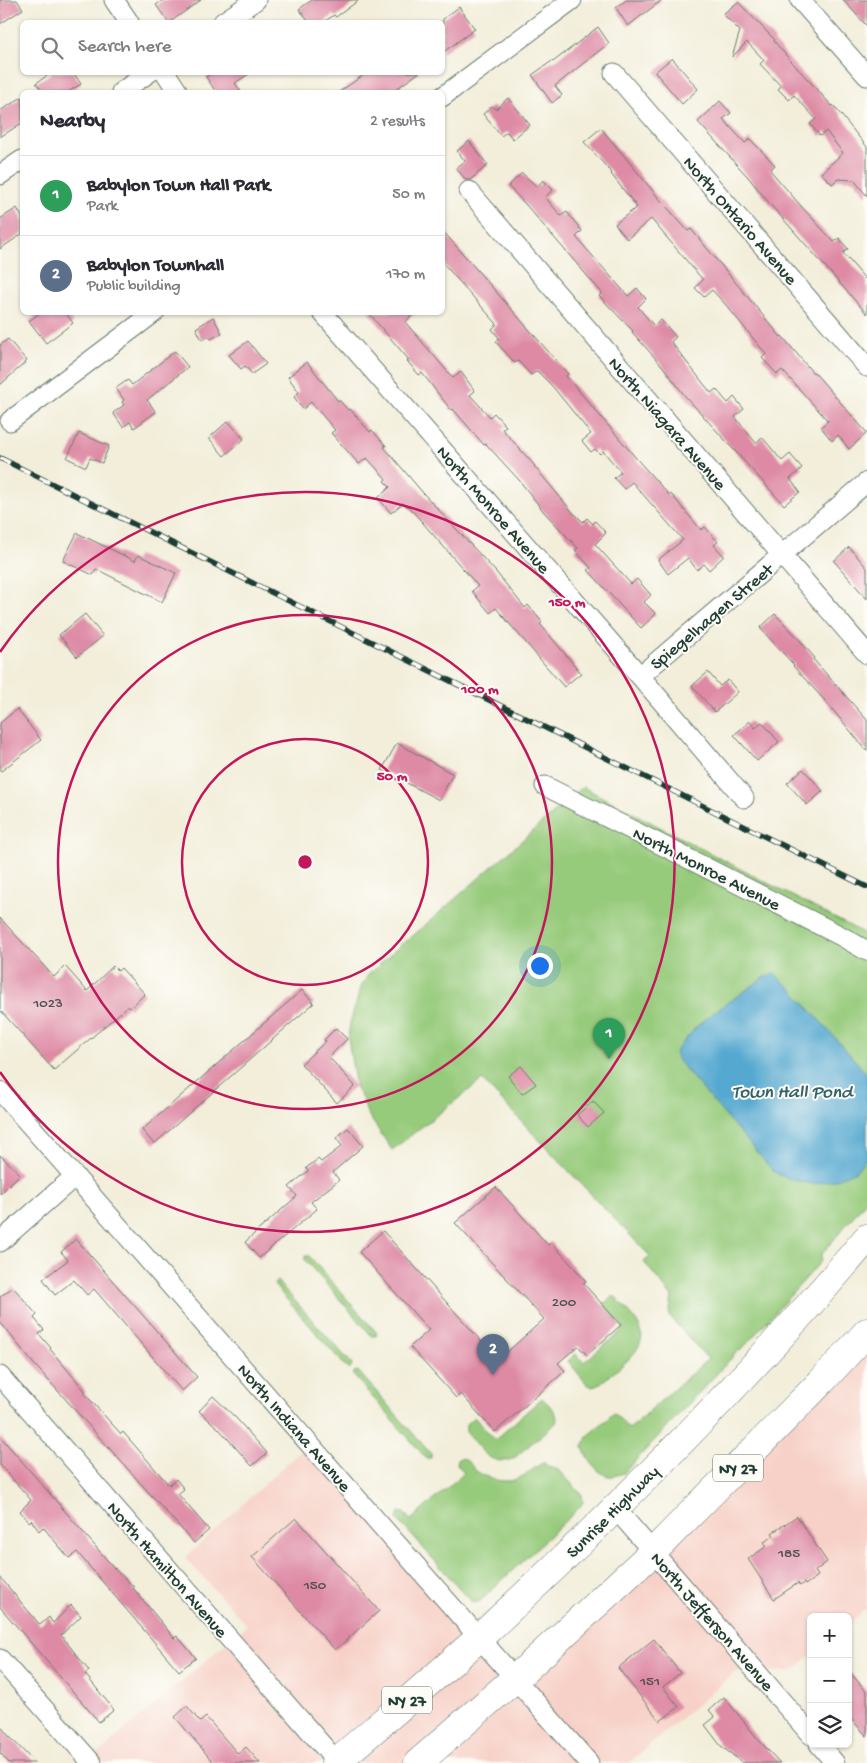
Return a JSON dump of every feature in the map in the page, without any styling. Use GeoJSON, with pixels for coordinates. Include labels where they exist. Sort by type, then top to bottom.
{"type":"FeatureCollection","features":[{"type":"Feature","properties":{"kind":"highway","name":"Sunrise Highway"},"geometry":{"type":"LineString","coordinates":[[336,1762],[480,1637],[615,1508],[737,1383],[867,1238]]}},
{"type":"Feature","properties":{"kind":"highway","name":"NY 27"},"geometry":{"type":"LineString","coordinates":[[418,1763],[515,1678],[653,1552],[821,1382],[867,1332]]}},
{"type":"Feature","properties":{"kind":"street"},"geometry":{"type":"LineString","coordinates":[[114,0],[129,20]]}},
{"type":"Feature","properties":{"kind":"street"},"geometry":{"type":"LineString","coordinates":[[226,20],[256,0]]}},
{"type":"Feature","properties":{"kind":"street"},"geometry":{"type":"LineString","coordinates":[[445,95],[572,0]]}},
{"type":"Feature","properties":{"kind":"street"},"geometry":{"type":"LineString","coordinates":[[800,0],[867,76]]}},
{"type":"Feature","properties":{"kind":"street","name":"North Ontario Avenue"},"geometry":{"type":"LineString","coordinates":[[614,73],[867,366]]}},
{"type":"Feature","properties":{"kind":"street"},"geometry":{"type":"LineString","coordinates":[[124,90],[146,75]]}},
{"type":"Feature","properties":{"kind":"street"},"geometry":{"type":"LineString","coordinates":[[167,75],[177,90]]}},
{"type":"Feature","properties":{"kind":"street"},"geometry":{"type":"LineString","coordinates":[[0,175],[20,161]]}},
{"type":"Feature","properties":{"kind":"street","name":"North Niagara Avenue"},"geometry":{"type":"LineString","coordinates":[[469,192],[867,654]]}},
{"type":"Feature","properties":{"kind":"street"},"geometry":{"type":"LineString","coordinates":[[10,421],[150,315]]}},
{"type":"Feature","properties":{"kind":"street","name":"North Monroe Avenue"},"geometry":{"type":"LineString","coordinates":[[325,315],[744,798]]}},
{"type":"Feature","properties":{"kind":"street","name":"Spiegelhagen Street"},"geometry":{"type":"LineString","coordinates":[[640,676],[867,482]]}},
{"type":"Feature","properties":{"kind":"street","name":"North Monroe Avenue"},"geometry":{"type":"LineString","coordinates":[[545,786],[867,951]]}},
{"type":"Feature","properties":{"kind":"street","name":"North Indiana Avenue"},"geometry":{"type":"LineString","coordinates":[[0,1091],[589,1763]]}},
{"type":"Feature","properties":{"kind":"street"},"geometry":{"type":"LineString","coordinates":[[0,1242],[75,1176]]}},
{"type":"Feature","properties":{"kind":"street","name":"North Hamilton Avenue"},"geometry":{"type":"LineString","coordinates":[[0,1376],[336,1762]]}},
{"type":"Feature","properties":{"kind":"street","name":"North Jefferson Avenue"},"geometry":{"type":"LineString","coordinates":[[615,1508],[807,1730]]}},
{"type":"Feature","properties":{"kind":"street"},"geometry":{"type":"LineString","coordinates":[[0,1659],[92,1763]]}},
{"type":"Feature","properties":{"kind":"street"},"geometry":{"type":"LineString","coordinates":[[822,1748],[835,1763]]}},
{"type":"Feature","properties":{"kind":"shaded area"},"geometry":{"type":"Polygon","coordinates":[[[867,1332],[867,1608],[852,1621],[852,1613],[807,1613],[807,1658],[792,1671],[735,1672],[629,1763],[87,1763],[247,1625],[185,1558],[309,1443],[515,1678],[867,1332]]]}},
{"type":"Feature","properties":{"kind":"green space"},"geometry":{"type":"Polygon","coordinates":[[[583,787],[867,935],[867,1200],[821,1255],[821,1261],[740,1351],[624,1473],[614,1476],[605,1475],[600,1472],[589,1460],[583,1447],[587,1437],[614,1413],[629,1429],[708,1359],[669,1316],[672,1297],[644,1262],[650,1256],[482,1080],[392,1150],[367,1113],[363,1100],[356,1089],[348,1038],[350,1023],[361,987],[368,975],[583,787]]]}},
{"type":"Feature","properties":{"kind":"green space"},"geometry":{"type":"Polygon","coordinates":[[[305,1256],[309,1256],[377,1333],[376,1336],[372,1336],[305,1260],[305,1256]]]}},
{"type":"Feature","properties":{"kind":"green space"},"geometry":{"type":"Polygon","coordinates":[[[277,1281],[352,1364],[351,1368],[347,1368],[275,1286],[274,1284],[277,1281]]]}},
{"type":"Feature","properties":{"kind":"green space"},"geometry":{"type":"Polygon","coordinates":[[[612,1297],[616,1297],[632,1316],[640,1328],[642,1336],[640,1344],[628,1360],[593,1387],[587,1384],[568,1361],[576,1354],[584,1362],[624,1329],[604,1304],[612,1297]]]}},
{"type":"Feature","properties":{"kind":"green space"},"geometry":{"type":"Polygon","coordinates":[[[358,1371],[431,1454],[431,1458],[426,1458],[354,1376],[354,1372],[358,1371]]]}},
{"type":"Feature","properties":{"kind":"green space"},"geometry":{"type":"Polygon","coordinates":[[[542,1398],[551,1406],[555,1413],[556,1423],[514,1458],[506,1461],[492,1459],[481,1450],[466,1432],[466,1424],[474,1417],[495,1440],[542,1398]]]}},
{"type":"Feature","properties":{"kind":"green space"},"geometry":{"type":"Polygon","coordinates":[[[461,1458],[467,1461],[479,1473],[489,1478],[505,1481],[521,1477],[545,1462],[546,1466],[559,1470],[582,1495],[583,1502],[579,1508],[479,1602],[472,1602],[397,1519],[399,1512],[404,1513],[411,1520],[464,1473],[457,1464],[458,1459],[461,1458]]]}},
{"type":"Feature","properties":{"kind":"water","name":"Town Hall Pond"},"geometry":{"type":"Polygon","coordinates":[[[774,974],[791,988],[867,1074],[867,1157],[856,1171],[834,1180],[812,1184],[789,1179],[774,1172],[678,1061],[675,1052],[696,1027],[717,1010],[765,977],[774,974]]]}},
{"type":"Feature","properties":{"kind":"building"},"geometry":{"type":"Polygon","coordinates":[[[0,0],[17,0],[23,9],[0,24],[0,0]]]}},
{"type":"Feature","properties":{"kind":"building"},"geometry":{"type":"Polygon","coordinates":[[[163,0],[201,0],[173,20],[167,20],[156,5],[163,0]]]}},
{"type":"Feature","properties":{"kind":"building"},"geometry":{"type":"Polygon","coordinates":[[[312,0],[359,0],[336,17],[334,15],[327,20],[307,20],[299,9],[312,0]]]}},
{"type":"Feature","properties":{"kind":"building"},"geometry":{"type":"Polygon","coordinates":[[[626,0],[662,0],[628,26],[616,8],[626,0]]]}},
{"type":"Feature","properties":{"kind":"building"},"geometry":{"type":"Polygon","coordinates":[[[843,0],[867,0],[867,26],[843,0]]]}},
{"type":"Feature","properties":{"kind":"building"},"geometry":{"type":"Polygon","coordinates":[[[738,2],[833,105],[867,147],[867,196],[854,180],[838,179],[832,184],[821,173],[843,153],[826,131],[820,136],[810,124],[816,119],[794,95],[789,100],[778,89],[781,86],[760,64],[764,60],[747,42],[732,57],[740,31],[723,14],[738,2]]]}},
{"type":"Feature","properties":{"kind":"building"},"geometry":{"type":"Polygon","coordinates":[[[459,7],[475,29],[445,51],[445,20],[443,19],[459,7]]]}},
{"type":"Feature","properties":{"kind":"building"},"geometry":{"type":"Polygon","coordinates":[[[598,27],[609,43],[555,86],[562,95],[552,103],[532,75],[553,62],[598,27]]]}},
{"type":"Feature","properties":{"kind":"building"},"geometry":{"type":"Polygon","coordinates":[[[672,58],[698,89],[682,104],[655,72],[672,58]]]}},
{"type":"Feature","properties":{"kind":"building"},"geometry":{"type":"Polygon","coordinates":[[[48,75],[75,75],[81,84],[71,90],[41,90],[36,83],[48,75]]]}},
{"type":"Feature","properties":{"kind":"building"},"geometry":{"type":"Polygon","coordinates":[[[209,75],[247,75],[235,83],[240,90],[215,90],[206,77],[209,75]]]}},
{"type":"Feature","properties":{"kind":"building"},"geometry":{"type":"Polygon","coordinates":[[[364,75],[416,75],[395,90],[342,90],[364,75]]]}},
{"type":"Feature","properties":{"kind":"building"},"geometry":{"type":"Polygon","coordinates":[[[20,98],[20,124],[0,137],[0,111],[20,98]]]}},
{"type":"Feature","properties":{"kind":"building"},"geometry":{"type":"Polygon","coordinates":[[[508,98],[530,125],[513,139],[507,132],[501,136],[483,114],[492,106],[496,109],[508,98]]]}},
{"type":"Feature","properties":{"kind":"building"},"geometry":{"type":"Polygon","coordinates":[[[720,101],[731,113],[723,119],[745,143],[750,139],[775,165],[770,170],[801,206],[834,242],[839,238],[848,249],[843,253],[867,281],[867,314],[698,122],[720,101]]]}},
{"type":"Feature","properties":{"kind":"building"},"geometry":{"type":"Polygon","coordinates":[[[601,128],[657,196],[688,231],[691,229],[781,337],[867,433],[849,449],[838,435],[832,441],[821,427],[828,421],[782,370],[777,374],[762,358],[766,354],[712,290],[704,297],[695,288],[703,280],[651,219],[627,239],[615,224],[637,207],[612,173],[584,142],[601,128]]]}},
{"type":"Feature","properties":{"kind":"building"},"geometry":{"type":"Polygon","coordinates":[[[469,141],[488,165],[470,180],[466,180],[456,168],[465,161],[457,151],[469,141]]]}},
{"type":"Feature","properties":{"kind":"building"},"geometry":{"type":"Polygon","coordinates":[[[522,173],[537,187],[543,180],[553,190],[545,197],[561,216],[567,212],[582,231],[576,237],[628,296],[637,288],[646,299],[638,307],[654,326],[661,320],[676,337],[671,342],[711,393],[716,389],[728,403],[734,397],[744,409],[735,417],[756,443],[762,437],[782,461],[790,454],[802,468],[790,479],[800,492],[784,505],[685,396],[633,331],[599,296],[602,293],[508,186],[522,173]]]}},
{"type":"Feature","properties":{"kind":"building"},"geometry":{"type":"Polygon","coordinates":[[[17,208],[20,213],[20,235],[0,249],[0,219],[17,208]]]}},
{"type":"Feature","properties":{"kind":"building"},"geometry":{"type":"Polygon","coordinates":[[[445,233],[568,374],[566,376],[642,465],[669,495],[671,494],[701,530],[705,527],[718,542],[714,545],[724,556],[709,570],[704,564],[697,570],[688,558],[668,574],[658,560],[683,540],[632,482],[624,489],[614,478],[621,472],[603,451],[600,454],[595,449],[591,452],[582,441],[591,434],[553,387],[537,371],[531,375],[518,361],[515,363],[496,342],[499,338],[492,329],[497,324],[445,265],[445,233]]]}},
{"type":"Feature","properties":{"kind":"building"},"geometry":{"type":"Polygon","coordinates":[[[37,315],[67,315],[73,323],[46,343],[29,321],[37,315]]]}},
{"type":"Feature","properties":{"kind":"building"},"geometry":{"type":"Polygon","coordinates":[[[371,315],[413,315],[405,322],[453,378],[461,372],[475,391],[470,395],[490,417],[494,413],[506,426],[502,429],[575,515],[583,522],[587,518],[593,524],[595,521],[606,533],[595,544],[631,584],[637,579],[651,595],[644,602],[656,614],[641,628],[588,570],[591,568],[575,550],[578,548],[544,512],[519,480],[486,444],[484,445],[453,409],[451,410],[422,373],[419,375],[407,361],[409,360],[371,315]]]}},
{"type":"Feature","properties":{"kind":"building"},"geometry":{"type":"Polygon","coordinates":[[[213,317],[222,333],[211,339],[208,336],[202,340],[196,328],[213,317]]]}},
{"type":"Feature","properties":{"kind":"building"},"geometry":{"type":"Polygon","coordinates":[[[8,339],[27,361],[0,385],[0,345],[8,339]]]}},
{"type":"Feature","properties":{"kind":"building"},"geometry":{"type":"Polygon","coordinates":[[[248,341],[266,364],[252,374],[245,366],[241,369],[229,355],[248,341]]]}},
{"type":"Feature","properties":{"kind":"building"},"geometry":{"type":"Polygon","coordinates":[[[175,351],[188,367],[147,400],[156,412],[134,428],[130,422],[123,427],[113,413],[124,405],[122,402],[124,400],[116,388],[128,380],[132,385],[175,351]]]}},
{"type":"Feature","properties":{"kind":"building"},"geometry":{"type":"Polygon","coordinates":[[[307,362],[338,401],[348,410],[350,409],[370,432],[372,430],[423,493],[496,572],[525,608],[528,605],[542,622],[540,624],[581,673],[564,687],[496,608],[490,613],[472,591],[478,586],[408,506],[403,503],[391,513],[378,498],[390,487],[384,481],[386,479],[367,458],[359,464],[331,433],[335,430],[311,402],[303,409],[294,397],[299,392],[288,377],[307,362]]]}},
{"type":"Feature","properties":{"kind":"building"},"geometry":{"type":"Polygon","coordinates":[[[228,421],[244,439],[224,456],[209,438],[228,421]]]}},
{"type":"Feature","properties":{"kind":"building"},"geometry":{"type":"Polygon","coordinates":[[[79,433],[109,446],[102,463],[90,458],[86,467],[67,458],[79,433]]]}},
{"type":"Feature","properties":{"kind":"building"},"geometry":{"type":"Polygon","coordinates":[[[77,533],[135,561],[138,555],[176,573],[162,602],[96,569],[93,575],[63,561],[77,533]]]}},
{"type":"Feature","properties":{"kind":"building"},"geometry":{"type":"Polygon","coordinates":[[[849,547],[867,568],[867,599],[834,561],[849,547]]]}},
{"type":"Feature","properties":{"kind":"building"},"geometry":{"type":"Polygon","coordinates":[[[85,614],[103,636],[77,657],[59,635],[85,614]]]}},
{"type":"Feature","properties":{"kind":"building"},"geometry":{"type":"Polygon","coordinates":[[[775,614],[798,638],[814,657],[813,659],[867,720],[867,751],[760,628],[775,614]]]}},
{"type":"Feature","properties":{"kind":"building"},"geometry":{"type":"Polygon","coordinates":[[[708,672],[720,686],[728,680],[738,692],[715,712],[692,686],[708,672]]]}},
{"type":"Feature","properties":{"kind":"building"},"geometry":{"type":"Polygon","coordinates":[[[17,709],[41,740],[0,772],[0,723],[17,709]]]}},
{"type":"Feature","properties":{"kind":"building"},"geometry":{"type":"Polygon","coordinates":[[[750,721],[755,728],[762,722],[779,742],[757,761],[734,735],[750,721]]]}},
{"type":"Feature","properties":{"kind":"building"},"geometry":{"type":"Polygon","coordinates":[[[397,743],[453,774],[439,800],[382,770],[397,743]]]}},
{"type":"Feature","properties":{"kind":"building"},"geometry":{"type":"Polygon","coordinates":[[[803,769],[823,791],[807,805],[787,783],[803,769]]]}},
{"type":"Feature","properties":{"kind":"building"},"geometry":{"type":"Polygon","coordinates":[[[0,918],[54,977],[65,966],[87,991],[113,966],[118,971],[121,968],[145,994],[130,1008],[128,1006],[54,1070],[0,1010],[0,918]]]}},
{"type":"Feature","properties":{"kind":"building"},"geometry":{"type":"Polygon","coordinates":[[[302,990],[314,1003],[154,1144],[142,1130],[302,990]]]}},
{"type":"Feature","properties":{"kind":"building"},"geometry":{"type":"Polygon","coordinates":[[[336,1028],[347,1039],[329,1057],[355,1086],[337,1103],[301,1064],[326,1041],[324,1040],[336,1028]]]}},
{"type":"Feature","properties":{"kind":"building"},"geometry":{"type":"Polygon","coordinates":[[[521,1066],[536,1084],[522,1094],[508,1076],[521,1066]]]}},
{"type":"Feature","properties":{"kind":"building"},"geometry":{"type":"Polygon","coordinates":[[[593,1101],[604,1113],[588,1127],[577,1115],[593,1101]]]}},
{"type":"Feature","properties":{"kind":"building"},"geometry":{"type":"Polygon","coordinates":[[[348,1128],[363,1146],[333,1172],[339,1180],[311,1202],[317,1209],[259,1258],[245,1242],[297,1196],[289,1187],[308,1171],[306,1168],[318,1159],[321,1162],[342,1146],[336,1138],[348,1128]]]}},
{"type":"Feature","properties":{"kind":"building"},"geometry":{"type":"Polygon","coordinates":[[[0,1155],[20,1174],[0,1194],[0,1155]]]}},
{"type":"Feature","properties":{"kind":"building"},"geometry":{"type":"Polygon","coordinates":[[[496,1187],[548,1245],[551,1242],[586,1281],[583,1283],[621,1325],[587,1355],[578,1346],[558,1363],[565,1371],[495,1432],[461,1394],[456,1398],[410,1347],[429,1330],[359,1252],[383,1231],[498,1360],[544,1319],[455,1223],[496,1187]]]}},
{"type":"Feature","properties":{"kind":"building"},"geometry":{"type":"Polygon","coordinates":[[[76,1239],[197,1377],[182,1391],[94,1289],[87,1295],[74,1280],[55,1295],[43,1279],[68,1260],[61,1252],[76,1239]]]}},
{"type":"Feature","properties":{"kind":"building"},"geometry":{"type":"Polygon","coordinates":[[[13,1287],[37,1315],[34,1318],[44,1330],[39,1334],[86,1392],[84,1393],[121,1434],[123,1432],[169,1485],[176,1479],[184,1489],[178,1494],[209,1530],[194,1543],[33,1363],[0,1322],[0,1297],[13,1287]]]}},
{"type":"Feature","properties":{"kind":"building"},"geometry":{"type":"Polygon","coordinates":[[[213,1396],[236,1418],[267,1453],[252,1466],[219,1429],[199,1411],[213,1396]]]}},
{"type":"Feature","properties":{"kind":"building"},"geometry":{"type":"Polygon","coordinates":[[[0,1436],[114,1568],[134,1587],[174,1638],[177,1636],[196,1658],[179,1671],[77,1552],[69,1558],[43,1527],[39,1531],[31,1520],[29,1522],[20,1511],[31,1500],[0,1465],[0,1436]]]}},
{"type":"Feature","properties":{"kind":"building"},"geometry":{"type":"Polygon","coordinates":[[[797,1516],[827,1562],[815,1571],[818,1576],[805,1585],[804,1583],[800,1586],[798,1583],[774,1599],[748,1559],[767,1546],[764,1542],[774,1536],[772,1533],[797,1516]]]}},
{"type":"Feature","properties":{"kind":"building"},"geometry":{"type":"Polygon","coordinates":[[[296,1518],[379,1611],[335,1650],[252,1557],[296,1518]]]}},
{"type":"Feature","properties":{"kind":"building"},"geometry":{"type":"Polygon","coordinates":[[[0,1577],[40,1625],[49,1617],[53,1623],[71,1605],[81,1616],[61,1635],[89,1671],[85,1674],[114,1710],[99,1722],[0,1607],[0,1577]]]}},
{"type":"Feature","properties":{"kind":"building"},"geometry":{"type":"Polygon","coordinates":[[[654,1639],[680,1673],[663,1687],[679,1707],[660,1721],[618,1668],[654,1639]]]}},
{"type":"Feature","properties":{"kind":"building"},"geometry":{"type":"Polygon","coordinates":[[[852,1675],[867,1692],[867,1736],[852,1720],[852,1675]]]}},
{"type":"Feature","properties":{"kind":"building"},"geometry":{"type":"Polygon","coordinates":[[[724,1697],[780,1763],[743,1763],[721,1746],[705,1725],[715,1717],[709,1710],[724,1697]]]}},
{"type":"Feature","properties":{"kind":"building"},"geometry":{"type":"Polygon","coordinates":[[[187,1706],[200,1722],[206,1717],[238,1754],[246,1747],[260,1763],[214,1763],[175,1717],[187,1706]]]}},
{"type":"Feature","properties":{"kind":"building"},"geometry":{"type":"Polygon","coordinates":[[[0,1725],[35,1763],[9,1763],[0,1753],[0,1725]]]}},
{"type":"Feature","properties":{"kind":"railway"},"geometry":{"type":"LineString","coordinates":[[0,458],[867,887]]}},
{"type":"Feature","properties":{"kind":"place","name":"Babylon Town Hall Park"},"geometry":{"type":"Point","coordinates":[609,1059]}},
{"type":"Feature","properties":{"kind":"place","name":"Babylon Townhall"},"geometry":{"type":"Point","coordinates":[493,1375]}}]}
